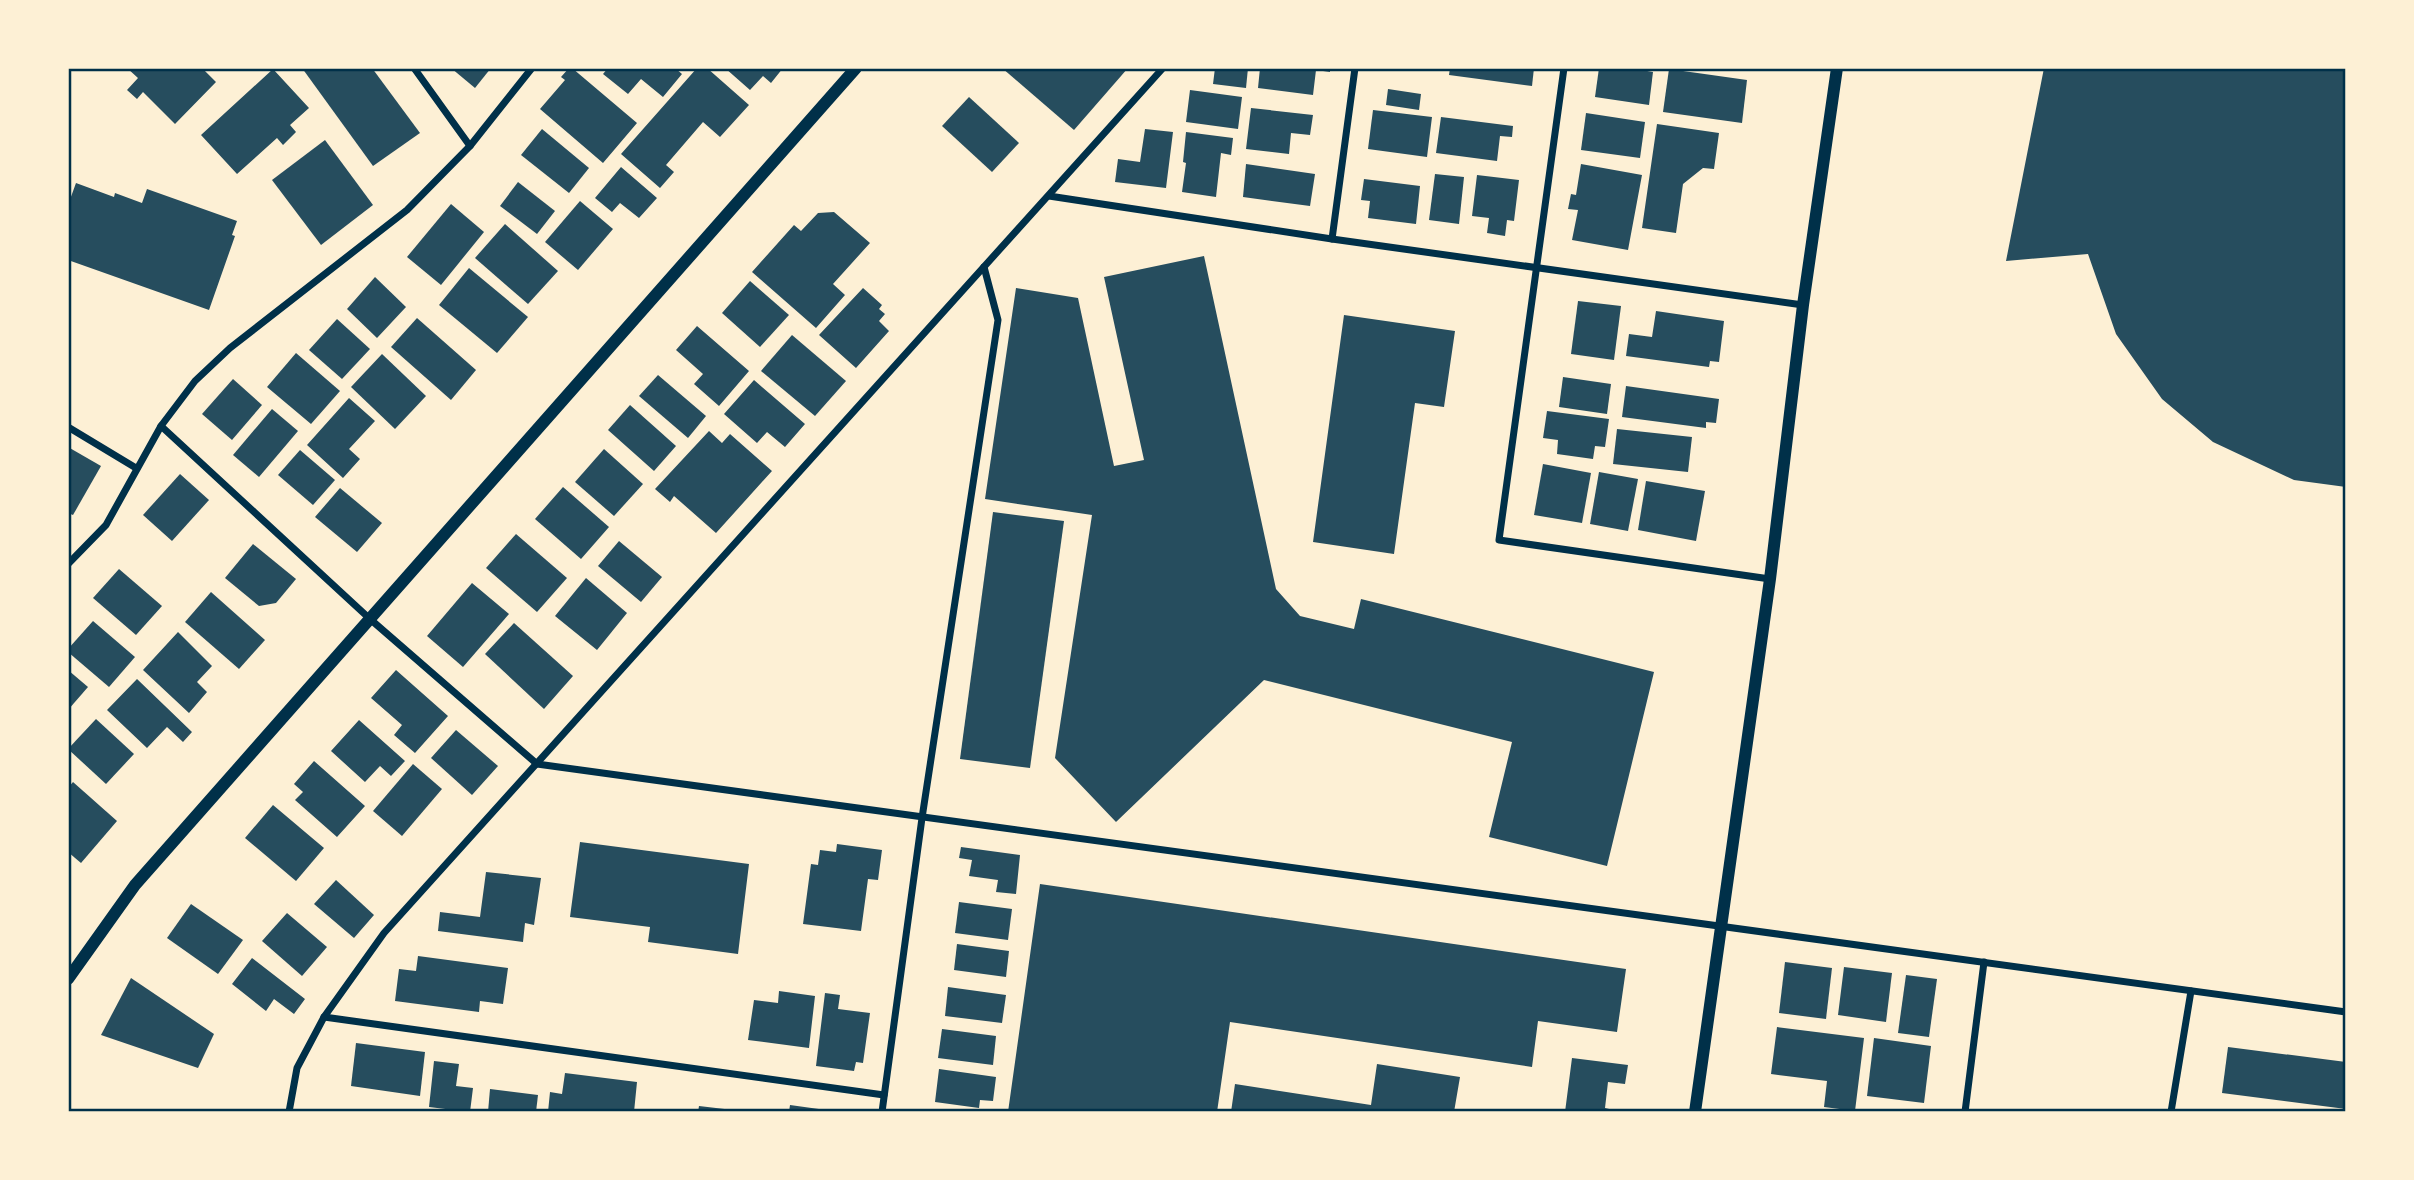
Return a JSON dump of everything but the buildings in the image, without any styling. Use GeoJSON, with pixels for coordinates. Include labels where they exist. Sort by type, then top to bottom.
{"type":"FeatureCollection","features":[{"type":"Feature","properties":{"kind":"street"},"geometry":{"type":"LineString","coordinates":[[414,68],[470,146]]}},
{"type":"Feature","properties":{"kind":"street"},"geometry":{"type":"LineString","coordinates":[[68,564],[106,525],[161,426],[195,381],[230,348],[407,211],[470,146],[532,68]]}},
{"type":"Feature","properties":{"kind":"street"},"geometry":{"type":"LineString","coordinates":[[68,979],[135,885],[856,68]]}},
{"type":"Feature","properties":{"kind":"street"},"geometry":{"type":"LineString","coordinates":[[289,1112],[297,1069],[324,1017],[384,933],[1163,68]]}},
{"type":"Feature","properties":{"kind":"street"},"geometry":{"type":"LineString","coordinates":[[1332,239],[1355,68]]}},
{"type":"Feature","properties":{"kind":"street"},"geometry":{"type":"LineString","coordinates":[[1563,68],[1499,540],[1770,579]]}},
{"type":"Feature","properties":{"kind":"street"},"geometry":{"type":"LineString","coordinates":[[1695,1112],[1770,579],[1803,305],[1837,68]]}},
{"type":"Feature","properties":{"kind":"street"},"geometry":{"type":"LineString","coordinates":[[1049,196],[1803,305]]}},
{"type":"Feature","properties":{"kind":"street"},"geometry":{"type":"LineString","coordinates":[[882,1112],[922,818],[998,320],[984,267]]}},
{"type":"Feature","properties":{"kind":"street"},"geometry":{"type":"LineString","coordinates":[[161,426],[370,619],[537,764],[2346,1012]]}},
{"type":"Feature","properties":{"kind":"street"},"geometry":{"type":"LineString","coordinates":[[68,427],[136,468]]}},
{"type":"Feature","properties":{"kind":"street"},"geometry":{"type":"LineString","coordinates":[[1965,1112],[1984,962]]}},
{"type":"Feature","properties":{"kind":"street"},"geometry":{"type":"LineString","coordinates":[[2171,1112],[2191,991]]}},
{"type":"Feature","properties":{"kind":"street"},"geometry":{"type":"LineString","coordinates":[[324,1017],[884,1095]]}}]}
